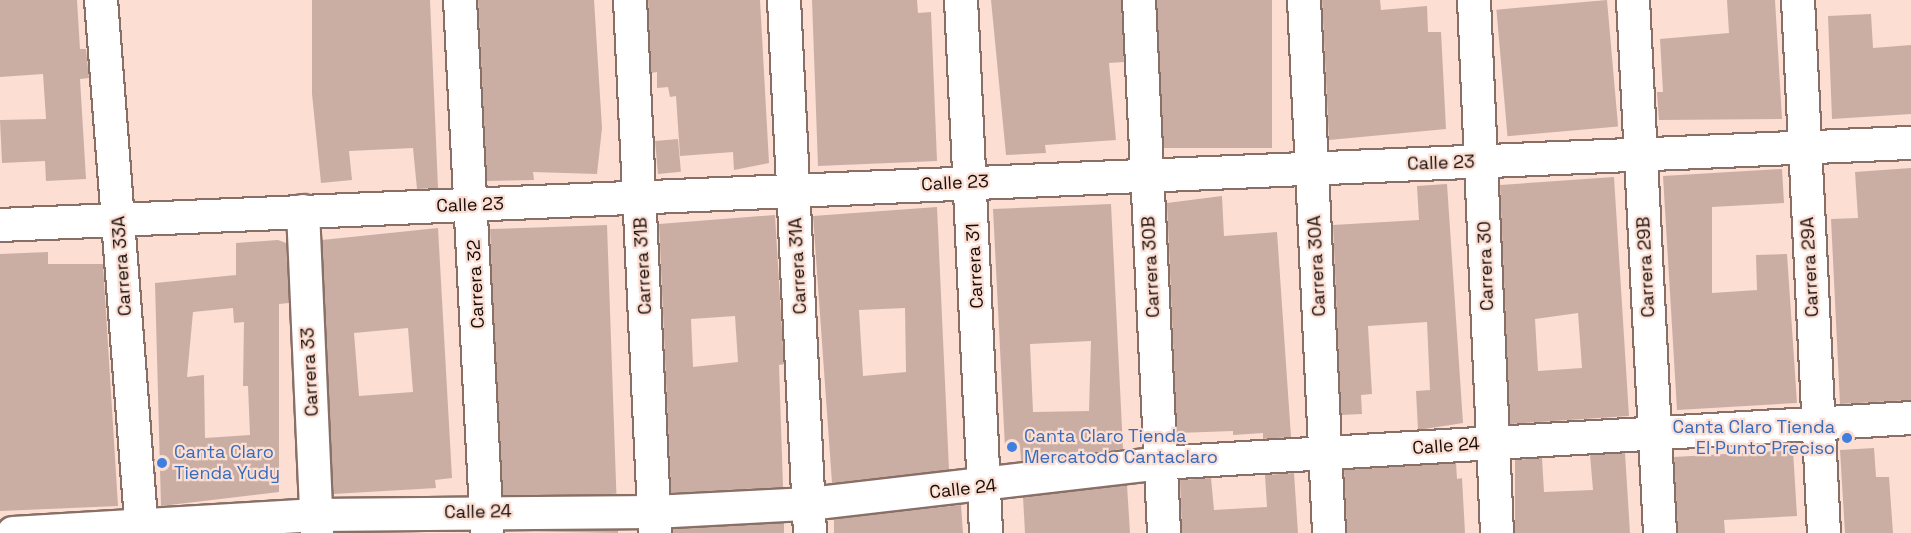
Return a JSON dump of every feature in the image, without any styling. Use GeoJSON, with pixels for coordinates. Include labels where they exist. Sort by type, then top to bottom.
{"type":"FeatureCollection","features":[{"type":"Feature","properties":{"kind":"street","name":"Carrera 33A"},"geometry":{"type":"LineString","coordinates":[[101,0],[142,529]]}},
{"type":"Feature","properties":{"kind":"street","name":"Carrera 32"},"geometry":{"type":"LineString","coordinates":[[460,0],[473,205],[486,522]]}},
{"type":"Feature","properties":{"kind":"street","name":"Carrera 31B"},"geometry":{"type":"LineString","coordinates":[[630,0],[654,522]]}},
{"type":"Feature","properties":{"kind":"street","name":"Carrera 31A"},"geometry":{"type":"LineString","coordinates":[[784,0],[809,519]]}},
{"type":"Feature","properties":{"kind":"street","name":"Carrera 31"},"geometry":{"type":"LineString","coordinates":[[961,0],[986,487],[986,533]]}},
{"type":"Feature","properties":{"kind":"street","name":"Carrera 30B"},"geometry":{"type":"LineString","coordinates":[[1139,0],[1164,533]]}},
{"type":"Feature","properties":{"kind":"street","name":"Carrera 30A"},"geometry":{"type":"LineString","coordinates":[[1304,0],[1329,533]]}},
{"type":"Feature","properties":{"kind":"street","name":"Carrera 30"},"geometry":{"type":"LineString","coordinates":[[1474,0],[1497,533]]}},
{"type":"Feature","properties":{"kind":"street","name":"Carrera 29B"},"geometry":{"type":"LineString","coordinates":[[1633,0],[1660,533]]}},
{"type":"Feature","properties":{"kind":"street","name":"Carrera 29A"},"geometry":{"type":"LineString","coordinates":[[1798,0],[1824,533]]}},
{"type":"Feature","properties":{"kind":"street","name":"Calle 23"},"geometry":{"type":"LineString","coordinates":[[0,225],[1911,143]]}},
{"type":"Feature","properties":{"kind":"street","name":"Carrera 33"},"geometry":{"type":"LineString","coordinates":[[303,211],[317,524]]}},
{"type":"Feature","properties":{"kind":"street","name":"Calle 24"},"geometry":{"type":"LineString","coordinates":[[13,533],[317,524],[809,519],[986,487],[1161,463],[1911,418]]}},
{"type":"Feature","properties":{"kind":"building"},"geometry":{"type":"Polygon","coordinates":[[[0,0],[77,0],[80,49],[86,49],[89,78],[80,79],[86,179],[46,181],[45,161],[2,163],[0,120],[46,119],[43,74],[0,77],[0,0]]]}},
{"type":"Feature","properties":{"kind":"building"},"geometry":{"type":"Polygon","coordinates":[[[312,0],[430,0],[438,188],[417,189],[413,148],[349,151],[352,180],[321,183],[312,94],[312,0]]]}},
{"type":"Feature","properties":{"kind":"building"},"geometry":{"type":"Polygon","coordinates":[[[478,0],[594,0],[602,128],[597,174],[533,172],[534,180],[487,181],[478,0]]]}},
{"type":"Feature","properties":{"kind":"building"},"geometry":{"type":"Polygon","coordinates":[[[648,0],[760,0],[769,163],[734,170],[733,152],[680,156],[676,96],[670,97],[668,87],[657,88],[657,72],[651,73],[648,0]]]}},
{"type":"Feature","properties":{"kind":"building"},"geometry":{"type":"Polygon","coordinates":[[[812,0],[917,0],[918,13],[931,12],[937,161],[818,166],[812,0]]]}},
{"type":"Feature","properties":{"kind":"building"},"geometry":{"type":"Polygon","coordinates":[[[991,0],[1121,0],[1124,62],[1109,63],[1116,140],[1045,145],[1046,153],[1006,155],[991,0]]]}},
{"type":"Feature","properties":{"kind":"building"},"geometry":{"type":"Polygon","coordinates":[[[1157,0],[1272,0],[1272,148],[1157,148],[1157,0]]]}},
{"type":"Feature","properties":{"kind":"building"},"geometry":{"type":"Polygon","coordinates":[[[1322,0],[1380,0],[1381,10],[1427,6],[1428,32],[1441,32],[1446,129],[1329,140],[1322,0]]]}},
{"type":"Feature","properties":{"kind":"building"},"geometry":{"type":"Polygon","coordinates":[[[1607,0],[1618,127],[1507,136],[1496,10],[1607,0]]]}},
{"type":"Feature","properties":{"kind":"building"},"geometry":{"type":"Polygon","coordinates":[[[1727,0],[1775,0],[1782,119],[1659,120],[1657,92],[1663,92],[1660,39],[1729,33],[1727,0]]]}},
{"type":"Feature","properties":{"kind":"building"},"geometry":{"type":"Polygon","coordinates":[[[1871,14],[1873,48],[1911,45],[1911,114],[1832,119],[1828,16],[1871,14]]]}},
{"type":"Feature","properties":{"kind":"building"},"geometry":{"type":"Polygon","coordinates":[[[678,139],[681,172],[658,174],[655,141],[678,139]]]}},
{"type":"Feature","properties":{"kind":"building"},"geometry":{"type":"Polygon","coordinates":[[[1911,168],[1911,400],[1840,404],[1831,219],[1858,218],[1855,172],[1911,168]]]}},
{"type":"Feature","properties":{"kind":"building"},"geometry":{"type":"Polygon","coordinates":[[[1782,169],[1784,203],[1712,207],[1712,293],[1757,290],[1756,255],[1787,254],[1797,403],[1677,410],[1663,176],[1782,169]]]}},
{"type":"Feature","properties":{"kind":"building"},"geometry":{"type":"Polygon","coordinates":[[[1614,177],[1629,416],[1510,424],[1500,185],[1614,177]],[[1578,313],[1535,319],[1538,371],[1582,368],[1578,313]]]}},
{"type":"Feature","properties":{"kind":"building"},"geometry":{"type":"Polygon","coordinates":[[[1447,184],[1463,423],[1418,430],[1416,391],[1430,390],[1427,322],[1368,326],[1372,394],[1361,395],[1362,414],[1341,415],[1333,225],[1419,220],[1417,186],[1447,184]]]}},
{"type":"Feature","properties":{"kind":"building"},"geometry":{"type":"Polygon","coordinates":[[[1222,196],[1224,236],[1277,232],[1291,437],[1263,439],[1263,433],[1233,435],[1233,431],[1177,433],[1167,203],[1222,196]]]}},
{"type":"Feature","properties":{"kind":"building"},"geometry":{"type":"Polygon","coordinates":[[[1111,204],[1123,449],[1021,461],[1020,447],[1005,448],[993,209],[1111,204]],[[1091,341],[1030,344],[1033,412],[1089,411],[1091,341]]]}},
{"type":"Feature","properties":{"kind":"building"},"geometry":{"type":"Polygon","coordinates":[[[937,207],[949,470],[832,483],[813,216],[937,207]],[[905,308],[859,310],[863,376],[906,372],[905,308]]]}},
{"type":"Feature","properties":{"kind":"building"},"geometry":{"type":"Polygon","coordinates":[[[775,215],[784,364],[779,365],[783,487],[671,493],[659,224],[775,215]],[[735,316],[691,319],[693,367],[738,362],[735,316]]]}},
{"type":"Feature","properties":{"kind":"building"},"geometry":{"type":"Polygon","coordinates":[[[607,225],[616,494],[499,498],[490,229],[607,225]]]}},
{"type":"Feature","properties":{"kind":"building"},"geometry":{"type":"Polygon","coordinates":[[[438,228],[452,478],[435,480],[436,488],[333,494],[322,240],[438,228]],[[408,328],[354,333],[359,396],[413,392],[408,328]]]}},
{"type":"Feature","properties":{"kind":"building"},"geometry":{"type":"Polygon","coordinates":[[[278,240],[286,243],[289,303],[279,304],[279,492],[161,506],[155,283],[236,275],[236,243],[278,240]],[[233,308],[193,312],[187,377],[204,375],[205,438],[250,435],[248,386],[243,386],[244,322],[234,323],[233,308]]]}},
{"type":"Feature","properties":{"kind":"building"},"geometry":{"type":"Polygon","coordinates":[[[48,252],[48,264],[103,264],[118,506],[0,511],[0,254],[48,252]]]}},
{"type":"Feature","properties":{"kind":"building"},"geometry":{"type":"Polygon","coordinates":[[[1874,448],[1876,477],[1889,477],[1893,533],[1845,533],[1840,450],[1874,448]]]}},
{"type":"Feature","properties":{"kind":"building"},"geometry":{"type":"Polygon","coordinates":[[[1793,450],[1797,516],[1724,520],[1725,533],[1678,533],[1674,457],[1793,450]]]}},
{"type":"Feature","properties":{"kind":"building"},"geometry":{"type":"Polygon","coordinates":[[[1625,453],[1630,533],[1515,533],[1515,460],[1542,458],[1544,492],[1593,490],[1590,455],[1625,453]]]}},
{"type":"Feature","properties":{"kind":"building"},"geometry":{"type":"Polygon","coordinates":[[[1456,463],[1457,479],[1462,478],[1465,533],[1347,533],[1344,470],[1456,463]]]}},
{"type":"Feature","properties":{"kind":"building"},"geometry":{"type":"Polygon","coordinates":[[[1294,473],[1298,533],[1182,533],[1180,480],[1211,478],[1214,510],[1267,507],[1265,475],[1294,473]]]}},
{"type":"Feature","properties":{"kind":"building"},"geometry":{"type":"Polygon","coordinates":[[[1127,485],[1130,533],[1025,533],[1023,497],[1127,485]]]}},
{"type":"Feature","properties":{"kind":"building"},"geometry":{"type":"Polygon","coordinates":[[[961,505],[963,533],[834,533],[834,519],[961,505]]]}},
{"type":"Feature","properties":{"kind":"building"},"geometry":{"type":"Polygon","coordinates":[[[784,523],[784,533],[673,533],[673,529],[784,523]]]}},
{"type":"Feature","properties":{"kind":"building"},"geometry":{"type":"Polygon","coordinates":[[[618,530],[618,533],[508,531],[618,530]]]}},
{"type":"Feature","properties":{"kind":"place","name":"Canta Claro Tienda El Punto Preciso"},"geometry":{"type":"Point","coordinates":[1847,438]}},
{"type":"Feature","properties":{"kind":"place","name":"Canta Claro Tienda Mercatodo Cantaclaro"},"geometry":{"type":"Point","coordinates":[1012,447]}},
{"type":"Feature","properties":{"kind":"place","name":"Canta Claro Tienda Yudy"},"geometry":{"type":"Point","coordinates":[162,463]}}]}
